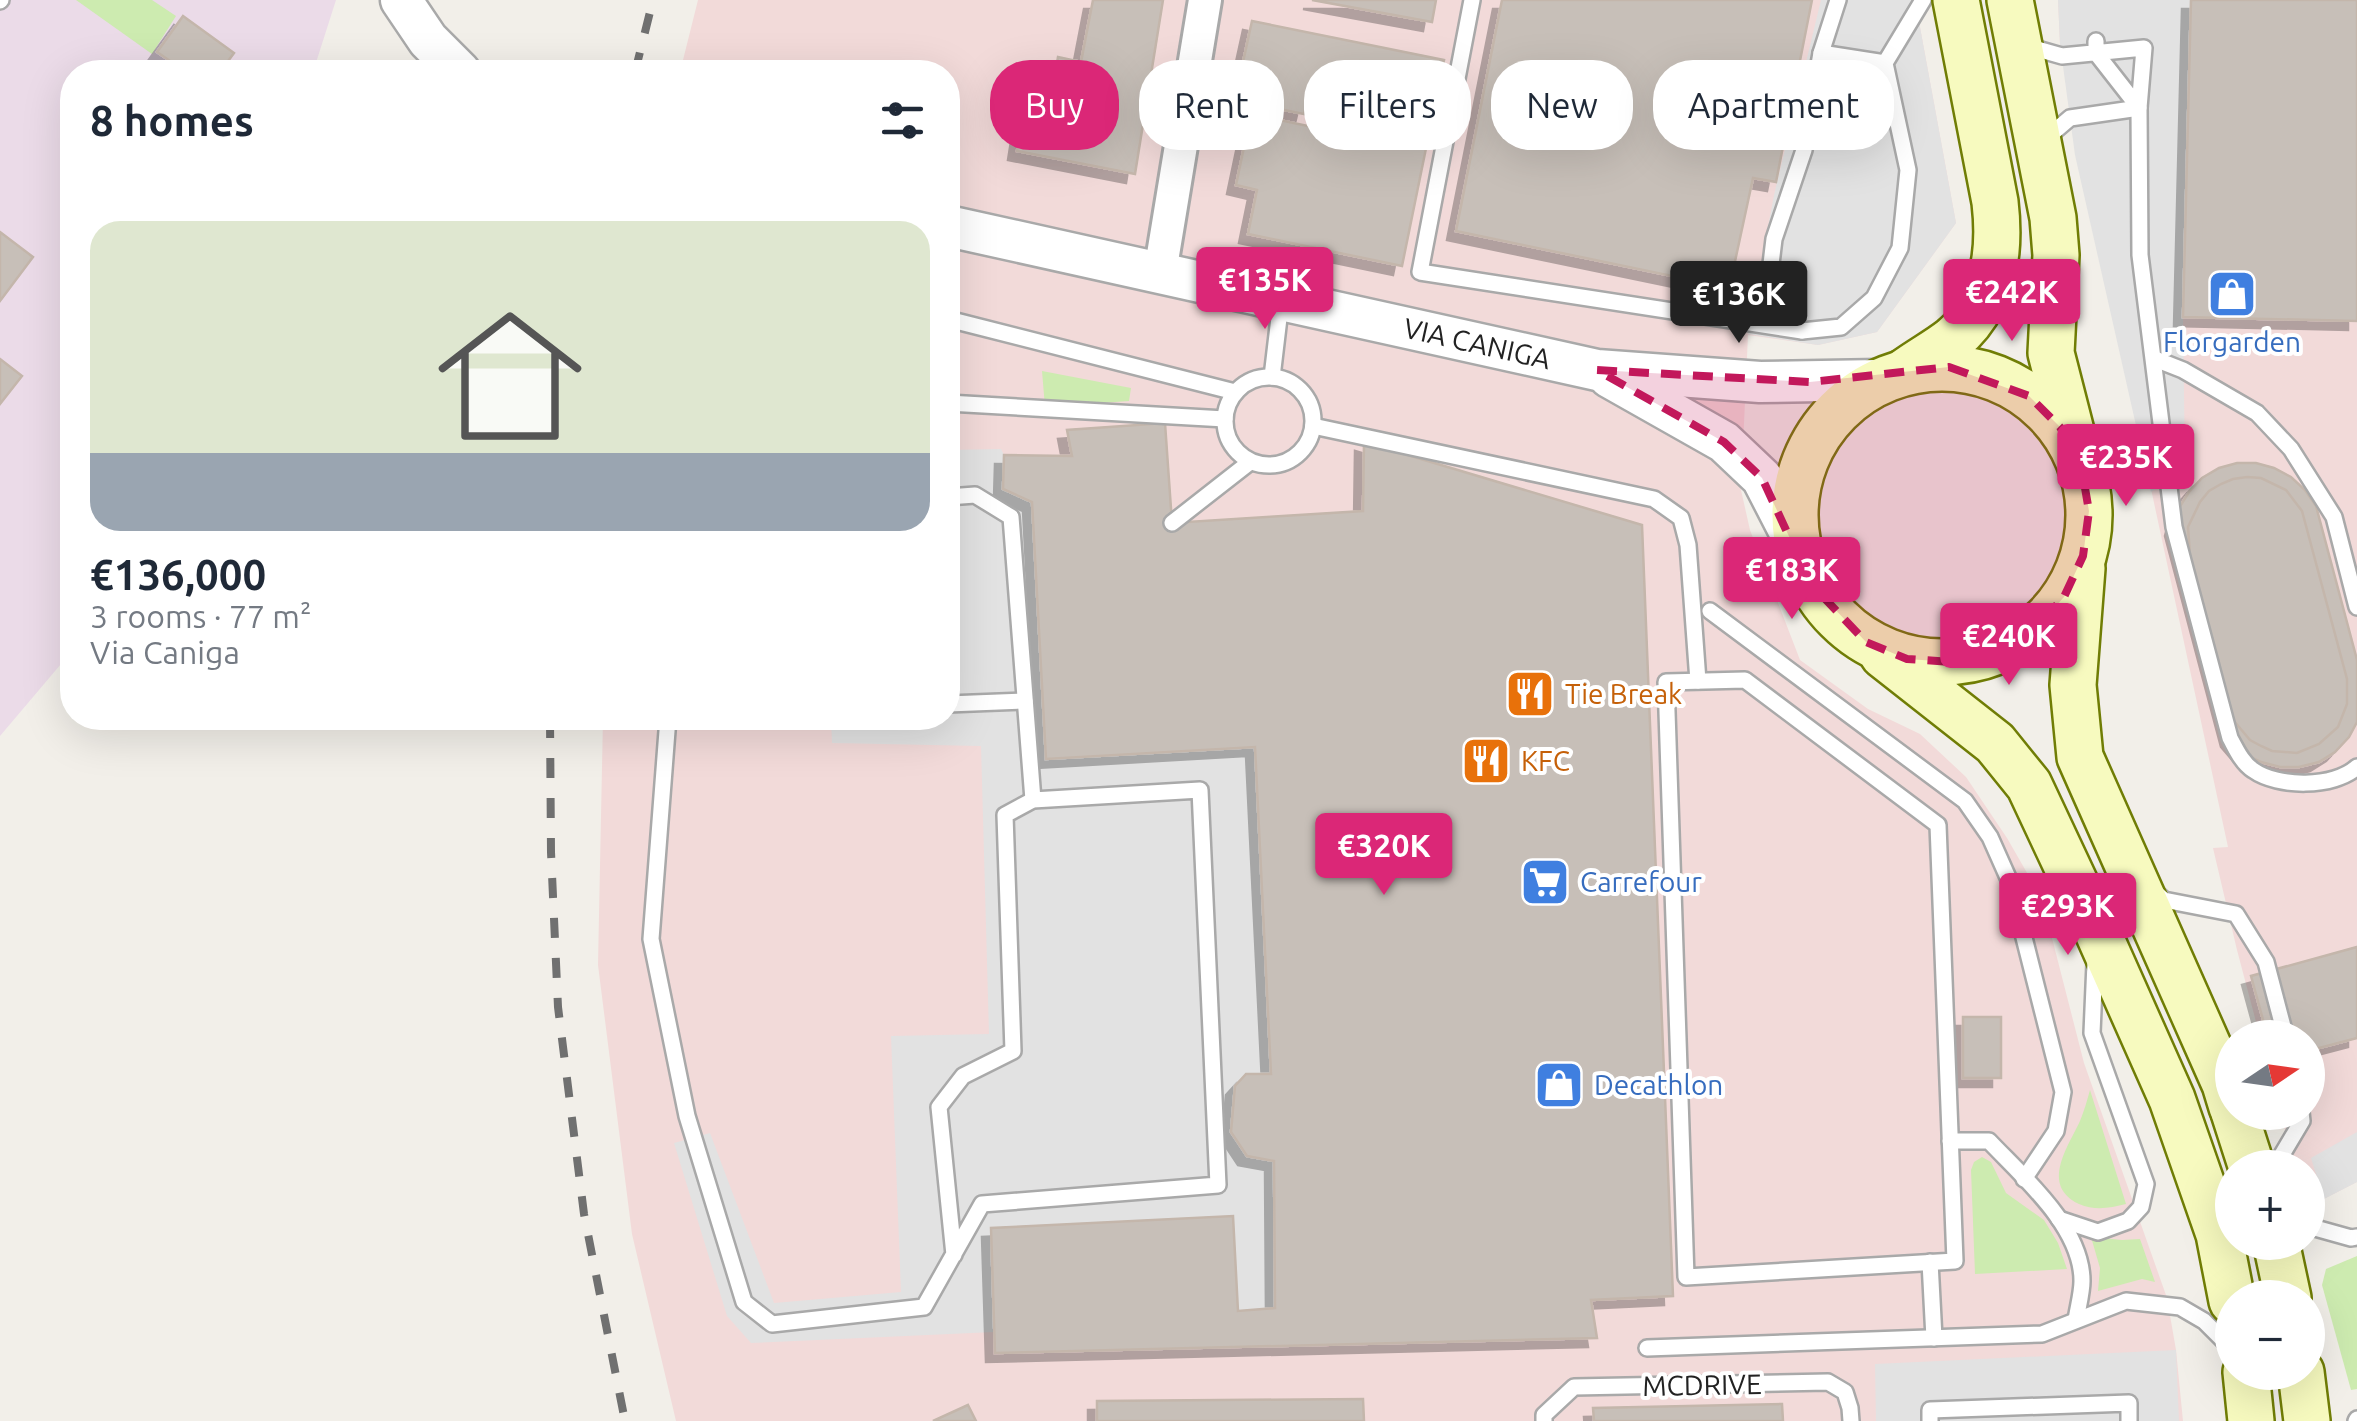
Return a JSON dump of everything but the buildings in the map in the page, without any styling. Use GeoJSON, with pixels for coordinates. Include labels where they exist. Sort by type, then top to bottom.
{"type":"FeatureCollection","features":[{"type":"Feature","properties":{"kind":"main road"},"geometry":{"type":"LineString","coordinates":[[1956,0],[1998,227],[1989,292],[1974,317],[1953,339],[1838,409],[1810,448],[1795,496],[1797,546],[1811,584],[1834,616],[1995,743],[2028,785],[2172,1099],[2219,1234],[2228,1280]]}},
{"type":"Feature","properties":{"kind":"main road"},"geometry":{"type":"LineString","coordinates":[[2014,22],[2053,218],[2056,255],[2051,353],[2089,510],[2072,685],[2080,757],[2215,1062]]}},
{"type":"Feature","properties":{"kind":"main road"},"geometry":{"type":"LineString","coordinates":[[1892,376],[1948,367],[1991,376],[2029,396],[2060,426],[2081,465]]}},
{"type":"Feature","properties":{"kind":"main road"},"geometry":{"type":"LineString","coordinates":[[1866,642],[1907,659],[1952,662],[1995,653],[2034,630],[2064,597],[2083,556]]}},
{"type":"Feature","properties":{"kind":"main road"},"geometry":{"type":"LineString","coordinates":[[2248,1390],[2251,1421]]}},
{"type":"Feature","properties":{"kind":"main road"},"geometry":{"type":"LineString","coordinates":[[2304,1390],[2307,1421]]}},
{"type":"Feature","properties":{"kind":"street"},"geometry":{"type":"LineString","coordinates":[[400,0],[428,40],[448,60]]}},
{"type":"Feature","properties":{"kind":"street"},"geometry":{"type":"LineString","coordinates":[[1160,273],[1205,0]]}},
{"type":"Feature","properties":{"kind":"street","name":"VIA CANIGA"},"geometry":{"type":"LineString","coordinates":[[960,229],[1597,370],[1760,382],[1892,376]]}},
{"type":"Feature","properties":{"kind":"street","name":"VIA CANIGA"},"geometry":{"type":"LineString","coordinates":[[1597,370],[1724,442],[1762,478],[1797,546]]}},
{"type":"Feature","properties":{"kind":"lane"},"geometry":{"type":"LineString","coordinates":[[1472,0],[1420,272],[1802,331],[1841,327],[1874,298],[1900,248],[1908,170],[1894,103]]}},
{"type":"Feature","properties":{"kind":"lane"},"geometry":{"type":"LineString","coordinates":[[1802,331],[1767,297],[1774,239],[1804,150],[1821,53],[1838,0]]}},
{"type":"Feature","properties":{"kind":"lane"},"geometry":{"type":"LineString","coordinates":[[1888,60],[1924,0]]}},
{"type":"Feature","properties":{"kind":"lane"},"geometry":{"type":"LineString","coordinates":[[2014,22],[2062,56],[2096,47],[2144,48],[2140,255],[2174,527],[2230,738],[2243,762],[2273,780],[2334,780],[2357,767]]}},
{"type":"Feature","properties":{"kind":"lane"},"geometry":{"type":"LineString","coordinates":[[2096,47],[2140,108]]}},
{"type":"Feature","properties":{"kind":"lane"},"geometry":{"type":"LineString","coordinates":[[1821,53],[1862,60]]}},
{"type":"Feature","properties":{"kind":"lane"},"geometry":{"type":"LineString","coordinates":[[2039,144],[2070,118],[2140,108]]}},
{"type":"Feature","properties":{"kind":"lane"},"geometry":{"type":"LineString","coordinates":[[1272,377],[1281,300]]}},
{"type":"Feature","properties":{"kind":"lane"},"geometry":{"type":"LineString","coordinates":[[960,322],[1235,392]]}},
{"type":"Feature","properties":{"kind":"lane"},"geometry":{"type":"LineString","coordinates":[[2154,360],[2194,376],[2257,413],[2291,449],[2334,517],[2357,607]]}},
{"type":"Feature","properties":{"kind":"lane"},"geometry":{"type":"LineString","coordinates":[[1272,377],[1298,388],[1307,399],[1313,426],[1302,452],[1278,466],[1264,466],[1239,454],[1231,444],[1224,419],[1235,392],[1246,383],[1272,377]]}},
{"type":"Feature","properties":{"kind":"lane"},"geometry":{"type":"LineString","coordinates":[[960,404],[1224,419]]}},
{"type":"Feature","properties":{"kind":"lane"},"geometry":{"type":"LineString","coordinates":[[1313,426],[1654,499],[1681,518],[1688,545],[1698,681]]}},
{"type":"Feature","properties":{"kind":"lane"},"geometry":{"type":"LineString","coordinates":[[1172,523],[1250,462]]}},
{"type":"Feature","properties":{"kind":"lane"},"geometry":{"type":"LineString","coordinates":[[960,497],[975,496],[1011,517],[1033,800]]}},
{"type":"Feature","properties":{"kind":"lane"},"geometry":{"type":"LineString","coordinates":[[1710,611],[1965,802],[1990,837],[2010,882],[2063,1092],[2056,1131],[2024,1179]]}},
{"type":"Feature","properties":{"kind":"lane"},"geometry":{"type":"LineString","coordinates":[[1745,680],[1938,825],[1950,1140],[1955,1260],[1686,1277],[1666,682],[1745,680]]}},
{"type":"Feature","properties":{"kind":"lane"},"geometry":{"type":"LineString","coordinates":[[960,704],[1025,701]]}},
{"type":"Feature","properties":{"kind":"lane"},"geometry":{"type":"LineString","coordinates":[[667,730],[651,940],[687,1116],[744,1302],[772,1324],[924,1307],[954,1255],[982,1204],[1218,1185],[1200,790],[1033,800],[1005,815],[1013,1051],[963,1076],[939,1107],[954,1255]]}},
{"type":"Feature","properties":{"kind":"lane"},"geometry":{"type":"LineString","coordinates":[[2129,868],[2164,900],[2236,914],[2266,962],[2281,1020]]}},
{"type":"Feature","properties":{"kind":"lane"},"geometry":{"type":"LineString","coordinates":[[2060,1219],[2098,1232],[2128,1221],[2141,1208],[2146,1184],[2092,1034],[2096,928]]}},
{"type":"Feature","properties":{"kind":"lane"},"geometry":{"type":"LineString","coordinates":[[1950,1140],[1989,1140],[2060,1219],[2077,1251],[2080,1266],[2082,1281],[2076,1320]]}},
{"type":"Feature","properties":{"kind":"lane"},"geometry":{"type":"LineString","coordinates":[[2325,1231],[2357,1237]]}},
{"type":"Feature","properties":{"kind":"lane"},"geometry":{"type":"LineString","coordinates":[[1930,1262],[1934,1338]]}},
{"type":"Feature","properties":{"kind":"lane"},"geometry":{"type":"LineString","coordinates":[[1648,1348],[2042,1334],[2126,1301],[2180,1307],[2215,1332]]}},
{"type":"Feature","properties":{"kind":"lane","name":"MCDRIVE"},"geometry":{"type":"LineString","coordinates":[[1544,1421],[1544,1415],[1574,1387],[1828,1382],[1845,1392],[1851,1421]]}},
{"type":"Feature","properties":{"kind":"lane"},"geometry":{"type":"LineString","coordinates":[[1930,1421],[1930,1410],[2129,1403],[2129,1421]]}},
{"type":"Feature","properties":{"kind":"highlighted area"},"geometry":{"type":"Polygon","coordinates":[[[1949,367],[2029,396],[2060,427],[2081,465],[2089,511],[2083,556],[2064,597],[2034,630],[1995,653],[1952,662],[1907,659],[1866,642],[1811,584],[1762,478],[1724,442],[1597,370],[1810,382],[1949,367]]]}},
{"type":"Feature","properties":{"kind":"shaded area"},"geometry":{"type":"Polygon","coordinates":[[[0,0],[336,0],[317,60],[60,60],[60,665],[0,736],[0,0]]]}},
{"type":"Feature","properties":{"kind":"shaded area"},"geometry":{"type":"Polygon","coordinates":[[[698,0],[1915,0],[1956,223],[1877,332],[1818,345],[1748,335],[1741,490],[1750,530],[1800,660],[1868,709],[1920,734],[1966,777],[2042,899],[2084,1063],[2167,1298],[2183,1421],[676,1421],[632,1234],[598,965],[603,730],[960,730],[960,60],[683,60],[698,0]]]}},
{"type":"Feature","properties":{"kind":"shaded area"},"geometry":{"type":"Polygon","coordinates":[[[1821,0],[1915,0],[1956,223],[1877,332],[1818,345],[1748,334],[1785,150],[1894,150],[1894,60],[1807,60],[1821,0]]]}},
{"type":"Feature","properties":{"kind":"shaded area","name":"Florgarden"},"geometry":{"type":"Polygon","coordinates":[[[2058,0],[2357,0],[2357,1182],[2325,1198],[2325,1150],[2291,1150],[2285,1130],[2325,1130],[2325,1020],[2256,1020],[2213,848],[2228,847],[2060,44],[2058,0]]]}},
{"type":"Feature","properties":{"kind":"shaded area"},"geometry":{"type":"Polygon","coordinates":[[[2058,0],[2191,0],[2183,317],[2185,469],[2151,492],[2075,155],[2058,0]]]}},
{"type":"Feature","properties":{"kind":"shaded area"},"geometry":{"type":"Polygon","coordinates":[[[1001,449],[1003,489],[1032,502],[1046,758],[1255,747],[1271,1074],[1247,1156],[1274,1161],[1275,1308],[1238,1311],[1233,1216],[992,1228],[994,1332],[751,1343],[727,1316],[674,1143],[710,1133],[774,1303],[901,1292],[891,1036],[989,1034],[981,746],[832,743],[831,730],[960,730],[960,450],[1001,449]]]}},
{"type":"Feature","properties":{"kind":"shaded area"},"geometry":{"type":"Polygon","coordinates":[[[2357,1132],[2357,1182],[2325,1198],[2325,1150],[2357,1132]]]}},
{"type":"Feature","properties":{"kind":"shaded area"},"geometry":{"type":"Polygon","coordinates":[[[2176,1350],[2179,1421],[1876,1421],[1875,1364],[2176,1350]]]}},
{"type":"Feature","properties":{"kind":"green space"},"geometry":{"type":"Polygon","coordinates":[[[76,0],[152,0],[176,16],[152,54],[76,0]]]}},
{"type":"Feature","properties":{"kind":"green space"},"geometry":{"type":"Polygon","coordinates":[[[1042,371],[1131,388],[1129,401],[1045,407],[1042,371]]]}},
{"type":"Feature","properties":{"kind":"green space"},"geometry":{"type":"Polygon","coordinates":[[[2090,1090],[2126,1204],[2085,1206],[2067,1196],[2061,1187],[2060,1165],[2090,1090]]]}},
{"type":"Feature","properties":{"kind":"green space"},"geometry":{"type":"Polygon","coordinates":[[[1982,1157],[1991,1162],[2006,1193],[2044,1220],[2067,1269],[1975,1274],[1971,1170],[1982,1157]]]}},
{"type":"Feature","properties":{"kind":"green space"},"geometry":{"type":"Polygon","coordinates":[[[2091,1237],[2140,1239],[2155,1282],[2142,1279],[2098,1291],[2100,1268],[2091,1237]]]}},
{"type":"Feature","properties":{"kind":"green space"},"geometry":{"type":"Polygon","coordinates":[[[2357,1256],[2357,1389],[2351,1390],[2325,1296],[2326,1269],[2357,1256]]]}},
{"type":"Feature","properties":{"kind":"railway"},"geometry":{"type":"LineString","coordinates":[[638,60],[653,0]]}},
{"type":"Feature","properties":{"kind":"railway"},"geometry":{"type":"LineString","coordinates":[[550,730],[558,1007],[584,1214],[625,1421]]}},
{"type":"Feature","properties":{"kind":"place","name":"Florgarden"},"geometry":{"type":"Point","coordinates":[2232,294]}},
{"type":"Feature","properties":{"kind":"place","name":"Tie Break"},"geometry":{"type":"Point","coordinates":[1530,694]}},
{"type":"Feature","properties":{"kind":"place","name":"KFC"},"geometry":{"type":"Point","coordinates":[1486,761]}},
{"type":"Feature","properties":{"kind":"place","name":"Carrefour"},"geometry":{"type":"Point","coordinates":[1545,882]}},
{"type":"Feature","properties":{"kind":"place","name":"Decathlon"},"geometry":{"type":"Point","coordinates":[1559,1085]}}]}
